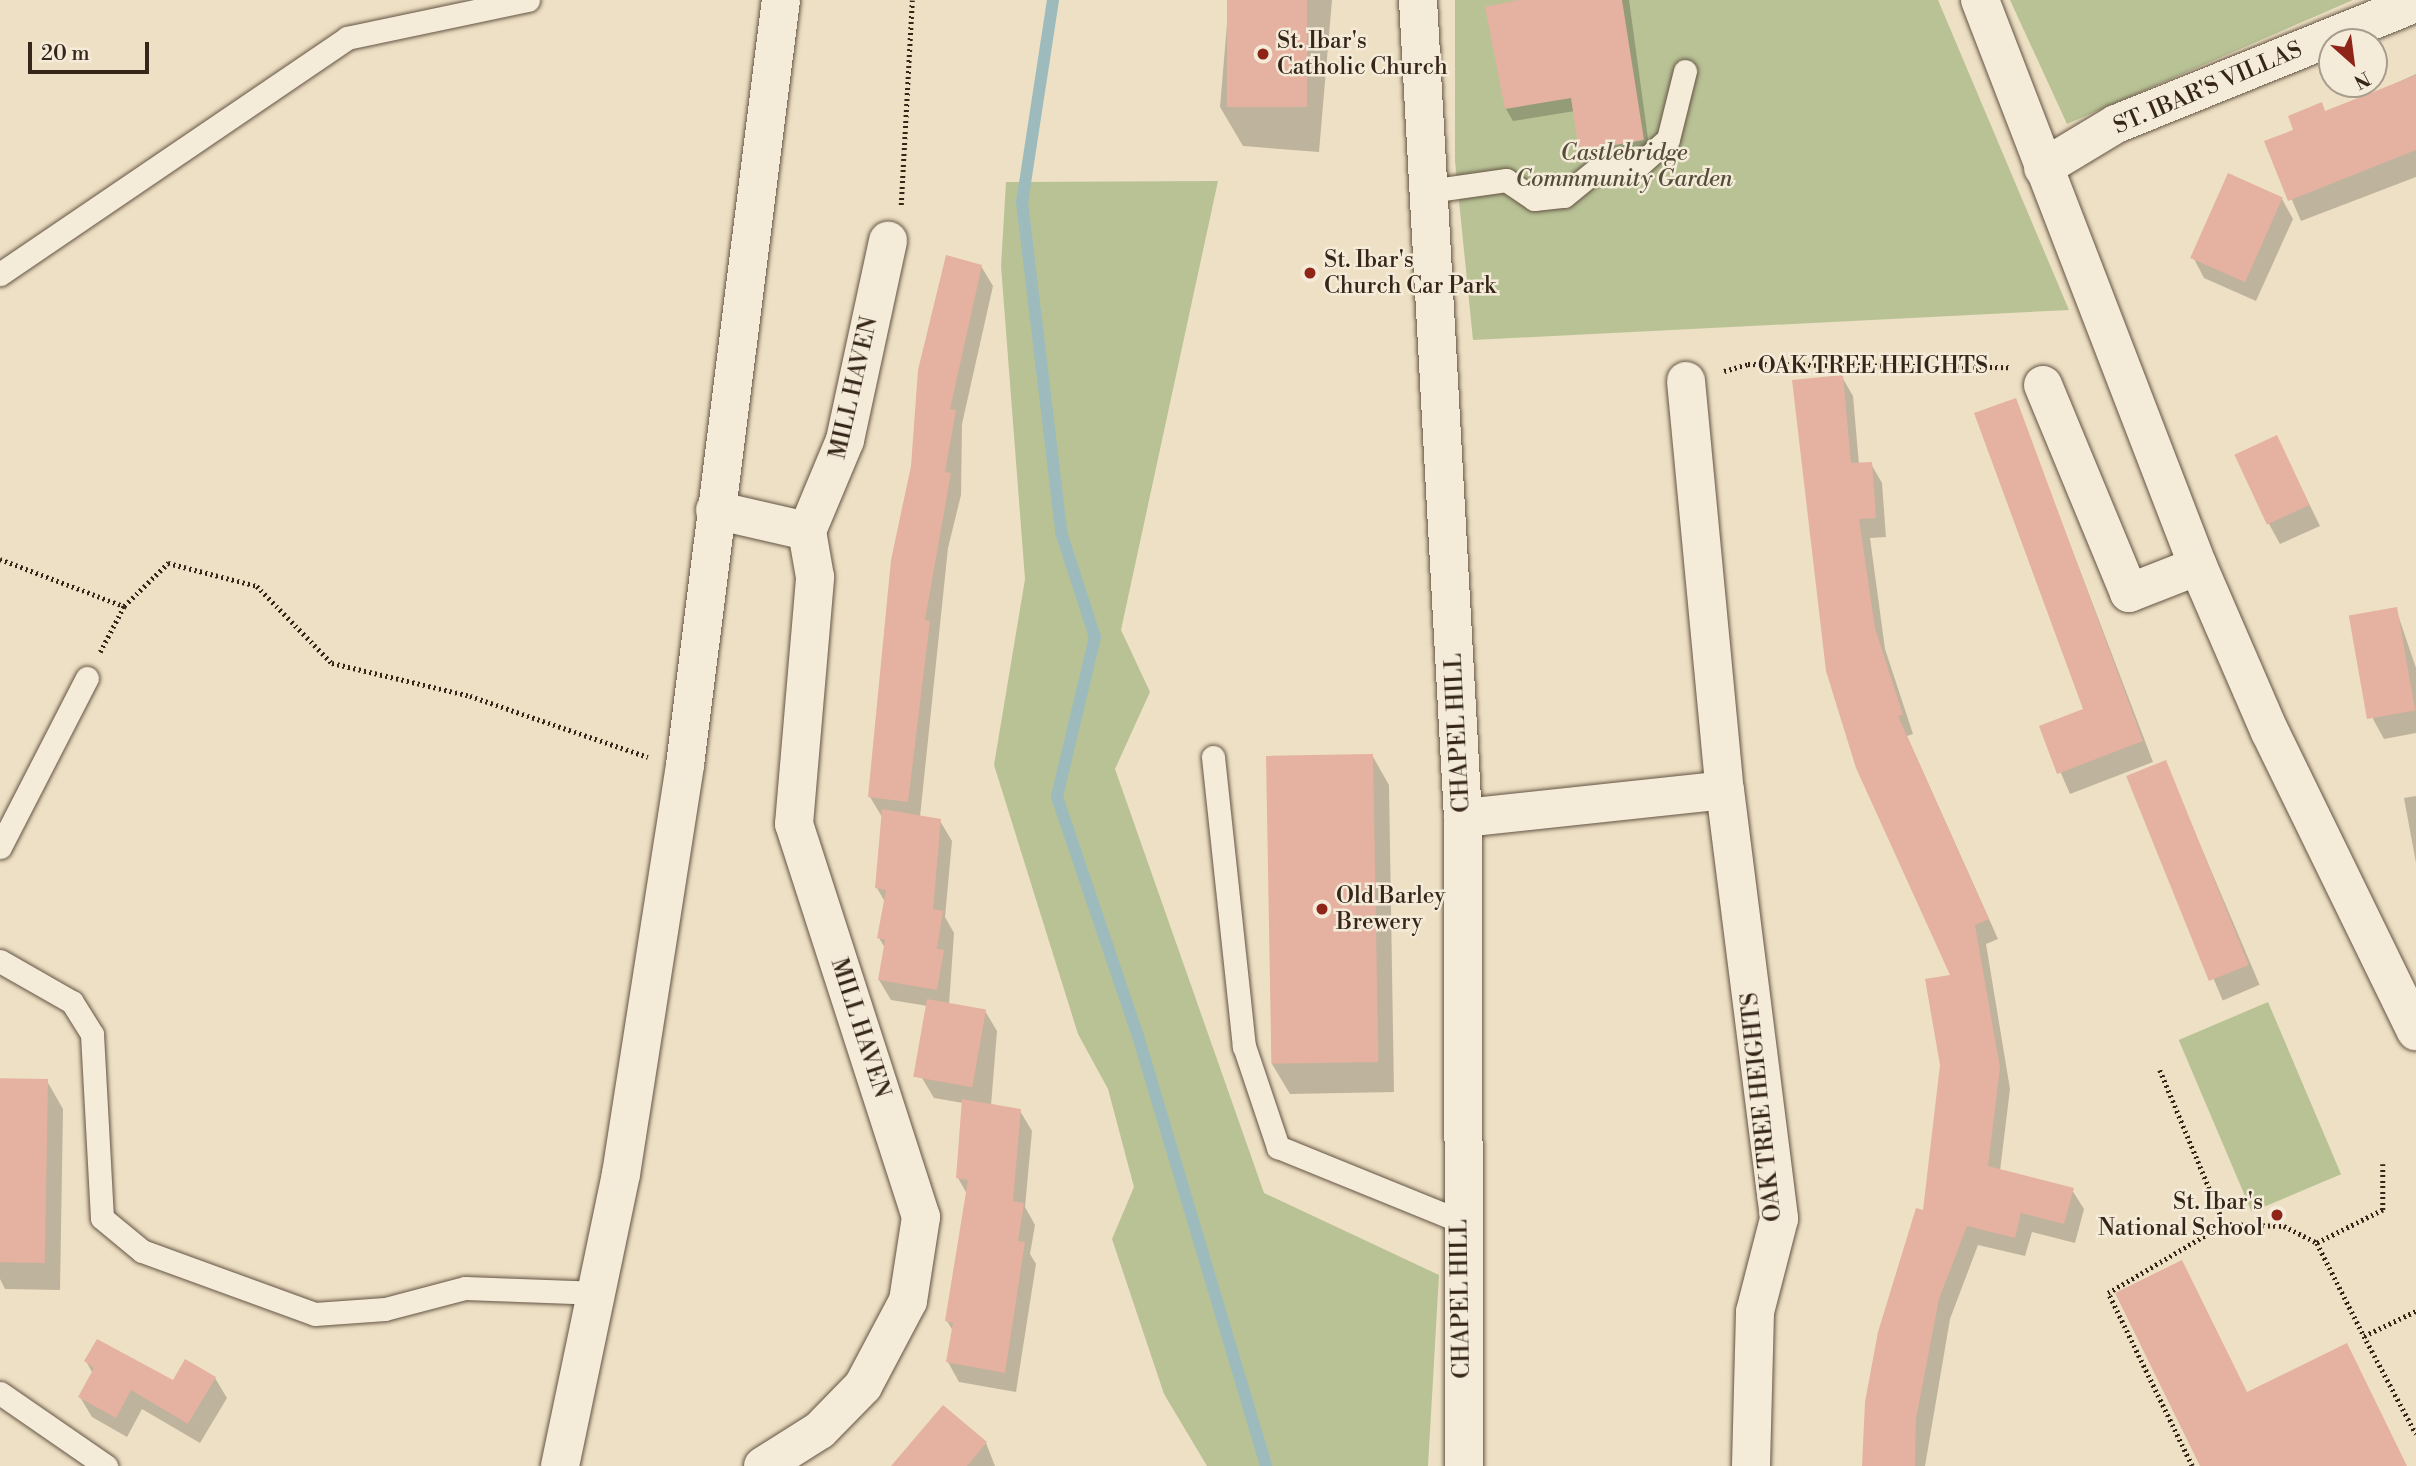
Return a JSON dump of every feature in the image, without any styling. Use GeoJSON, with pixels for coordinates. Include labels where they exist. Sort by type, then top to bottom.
{"type":"FeatureCollection","features":[{"type":"Feature","properties":{"kind":"street"},"geometry":{"type":"LineString","coordinates":[[560,1466],[600,1293],[685,765],[781,0]]}},
{"type":"Feature","properties":{"kind":"street","name":"CHAPEL HILL"},"geometry":{"type":"LineString","coordinates":[[1418,0],[1463,818],[1460,1221],[1464,1466]]}},
{"type":"Feature","properties":{"kind":"street"},"geometry":{"type":"LineString","coordinates":[[1980,0],[2198,566],[2270,732],[2416,1031]]}},
{"type":"Feature","properties":{"kind":"street","name":"ST. IBAR'S VILLAS"},"geometry":{"type":"LineString","coordinates":[[2043,168],[2116,124],[2416,3]]}},
{"type":"Feature","properties":{"kind":"street","name":"MILL HAVEN"},"geometry":{"type":"LineString","coordinates":[[763,1466],[820,1430],[863,1386],[908,1301],[921,1217],[794,824],[815,578],[807,531],[845,440],[888,241]]}},
{"type":"Feature","properties":{"kind":"street","name":"OAK TREE HEIGHTS"},"geometry":{"type":"LineString","coordinates":[[1686,381],[1725,790],[1779,1219],[1755,1312],[1751,1466]]}},
{"type":"Feature","properties":{"kind":"street"},"geometry":{"type":"LineString","coordinates":[[2043,385],[2129,593],[2198,566]]}},
{"type":"Feature","properties":{"kind":"street"},"geometry":{"type":"LineString","coordinates":[[715,510],[807,531]]}},
{"type":"Feature","properties":{"kind":"street"},"geometry":{"type":"LineString","coordinates":[[1463,818],[1725,790]]}},
{"type":"Feature","properties":{"kind":"lane"},"geometry":{"type":"LineString","coordinates":[[0,274],[347,38],[528,0]]}},
{"type":"Feature","properties":{"kind":"lane"},"geometry":{"type":"LineString","coordinates":[[1429,191],[1506,180],[1534,199],[1564,196],[1596,170],[1638,166],[1668,139],[1685,71]]}},
{"type":"Feature","properties":{"kind":"lane"},"geometry":{"type":"LineString","coordinates":[[0,847],[87,678]]}},
{"type":"Feature","properties":{"kind":"lane"},"geometry":{"type":"LineString","coordinates":[[1213,757],[1244,1046],[1278,1147],[1460,1221]]}},
{"type":"Feature","properties":{"kind":"lane"},"geometry":{"type":"LineString","coordinates":[[0,961],[72,1002],[92,1034],[102,1218],[142,1251],[315,1314],[385,1308],[465,1288],[600,1293]]}},
{"type":"Feature","properties":{"kind":"lane"},"geometry":{"type":"LineString","coordinates":[[0,1393],[106,1466]]}},
{"type":"Feature","properties":{"kind":"path"},"geometry":{"type":"LineString","coordinates":[[888,241],[903,241],[900,181],[912,0]]}},
{"type":"Feature","properties":{"kind":"path","name":"OAK TREE HEIGHTS"},"geometry":{"type":"LineString","coordinates":[[1686,381],[1748,364],[1983,366],[2011,367],[2043,385]]}},
{"type":"Feature","properties":{"kind":"path"},"geometry":{"type":"LineString","coordinates":[[0,559],[124,606]]}},
{"type":"Feature","properties":{"kind":"path"},"geometry":{"type":"LineString","coordinates":[[87,678],[124,606],[168,563],[257,586],[332,663],[470,696],[608,748],[685,765]]}},
{"type":"Feature","properties":{"kind":"path"},"geometry":{"type":"LineString","coordinates":[[2160,1070],[2224,1224]]}},
{"type":"Feature","properties":{"kind":"path"},"geometry":{"type":"LineString","coordinates":[[2317,1243],[2383,1210],[2383,1164]]}},
{"type":"Feature","properties":{"kind":"path"},"geometry":{"type":"LineString","coordinates":[[2192,1466],[2108,1293],[2224,1224],[2284,1226],[2317,1243],[2416,1434]]}},
{"type":"Feature","properties":{"kind":"path"},"geometry":{"type":"LineString","coordinates":[[2364,1336],[2416,1311]]}},
{"type":"Feature","properties":{"kind":"green space","name":"Castlebridge Commmunity Garden"},"geometry":{"type":"Polygon","coordinates":[[[1455,0],[1938,0],[2069,310],[1473,340],[1455,161],[1455,0]]]}},
{"type":"Feature","properties":{"kind":"green space"},"geometry":{"type":"Polygon","coordinates":[[[2010,0],[2353,0],[2067,124],[2010,0]]]}},
{"type":"Feature","properties":{"kind":"green space"},"geometry":{"type":"Polygon","coordinates":[[[1218,181],[1121,630],[1150,692],[1115,769],[1264,1193],[1439,1275],[1428,1466],[1207,1466],[1164,1394],[1112,1239],[1134,1187],[1108,1089],[1078,1034],[994,765],[1025,579],[1001,266],[1006,182],[1218,181]]]}},
{"type":"Feature","properties":{"kind":"green space"},"geometry":{"type":"Polygon","coordinates":[[[2268,1002],[2341,1174],[2252,1212],[2179,1040],[2268,1002]]]}},
{"type":"Feature","properties":{"kind":"building","name":"St. Ibar's Catholic Church"},"geometry":{"type":"Polygon","coordinates":[[[1227,0],[1307,0],[1307,107],[1227,107],[1227,0]]]}},
{"type":"Feature","properties":{"kind":"building"},"geometry":{"type":"Polygon","coordinates":[[[1518,0],[1622,0],[1644,140],[1579,151],[1571,98],[1505,109],[1485,7],[1518,0]]]}},
{"type":"Feature","properties":{"kind":"building"},"geometry":{"type":"Polygon","coordinates":[[[2416,75],[2416,150],[2288,201],[2264,141],[2293,130],[2288,116],[2322,102],[2325,111],[2358,98],[2388,98],[2388,86],[2416,75]]]}},
{"type":"Feature","properties":{"kind":"building"},"geometry":{"type":"Polygon","coordinates":[[[2228,173],[2283,197],[2245,282],[2190,258],[2228,173]]]}},
{"type":"Feature","properties":{"kind":"building"},"geometry":{"type":"Polygon","coordinates":[[[946,255],[982,265],[950,409],[956,410],[945,472],[951,473],[925,620],[930,621],[908,802],[868,797],[891,560],[911,466],[918,370],[946,255]]]}},
{"type":"Feature","properties":{"kind":"building"},"geometry":{"type":"Polygon","coordinates":[[[1843,375],[1851,463],[1872,462],[1876,518],[1859,519],[1875,628],[1903,715],[1898,716],[1989,919],[1975,925],[2000,1068],[1988,1166],[2074,1188],[2064,1224],[2021,1213],[2015,1238],[1967,1226],[1939,1299],[1916,1419],[1915,1466],[1862,1466],[1865,1402],[1878,1332],[1916,1208],[1923,1210],[1940,1065],[1925,979],[1950,975],[1856,768],[1826,671],[1792,380],[1843,375]]]}},
{"type":"Feature","properties":{"kind":"building"},"geometry":{"type":"Polygon","coordinates":[[[2016,398],[2143,741],[2057,774],[2039,726],[2083,709],[1974,413],[2016,398]]]}},
{"type":"Feature","properties":{"kind":"building"},"geometry":{"type":"Polygon","coordinates":[[[2277,435],[2310,505],[2267,525],[2234,455],[2277,435]]]}},
{"type":"Feature","properties":{"kind":"building"},"geometry":{"type":"Polygon","coordinates":[[[2397,607],[2415,710],[2367,719],[2349,616],[2397,607]]]}},
{"type":"Feature","properties":{"kind":"building","name":"Old Barley Brewery"},"geometry":{"type":"Polygon","coordinates":[[[1373,754],[1378,1062],[1271,1064],[1266,756],[1373,754]]]}},
{"type":"Feature","properties":{"kind":"building"},"geometry":{"type":"Polygon","coordinates":[[[2166,760],[2249,965],[2209,981],[2126,776],[2166,760]]]}},
{"type":"Feature","properties":{"kind":"building"},"geometry":{"type":"Polygon","coordinates":[[[882,809],[941,819],[933,909],[943,911],[937,949],[944,950],[937,990],[878,980],[885,940],[877,938],[886,890],[875,888],[882,809]]]}},
{"type":"Feature","properties":{"kind":"building"},"geometry":{"type":"Polygon","coordinates":[[[927,999],[986,1009],[972,1087],[913,1077],[927,999]]]}},
{"type":"Feature","properties":{"kind":"building"},"geometry":{"type":"Polygon","coordinates":[[[0,1078],[48,1079],[45,1263],[0,1262],[0,1078]]]}},
{"type":"Feature","properties":{"kind":"building"},"geometry":{"type":"Polygon","coordinates":[[[962,1099],[1021,1109],[1013,1201],[1024,1203],[1018,1241],[1025,1242],[1005,1373],[946,1362],[953,1323],[945,1321],[968,1180],[956,1178],[962,1099]]]}},
{"type":"Feature","properties":{"kind":"building","name":"St. Ibar's National School"},"geometry":{"type":"Polygon","coordinates":[[[2182,1260],[2247,1392],[2347,1343],[2407,1466],[2200,1466],[2115,1293],[2182,1260]]]}},
{"type":"Feature","properties":{"kind":"building"},"geometry":{"type":"Polygon","coordinates":[[[97,1339],[173,1380],[185,1359],[216,1377],[188,1424],[131,1390],[116,1418],[78,1397],[94,1368],[84,1361],[97,1339]]]}},
{"type":"Feature","properties":{"kind":"building"},"geometry":{"type":"Polygon","coordinates":[[[943,1405],[987,1442],[967,1466],[891,1466],[943,1405]]]}},
{"type":"Feature","properties":{"kind":"waterway"},"geometry":{"type":"LineString","coordinates":[[1053,0],[1022,202],[1062,535],[1095,637],[1057,797],[1138,1036],[1266,1466]]}},
{"type":"Feature","properties":{"kind":"place","name":"St. Ibar's Catholic Church"},"geometry":{"type":"Point","coordinates":[1263,54]}},
{"type":"Feature","properties":{"kind":"place","name":"St. Ibar's Church Car Park"},"geometry":{"type":"Point","coordinates":[1310,273]}},
{"type":"Feature","properties":{"kind":"place","name":"Old Barley Brewery"},"geometry":{"type":"Point","coordinates":[1322,909]}},
{"type":"Feature","properties":{"kind":"place","name":"St. Ibar's National School"},"geometry":{"type":"Point","coordinates":[2277,1215]}}]}
